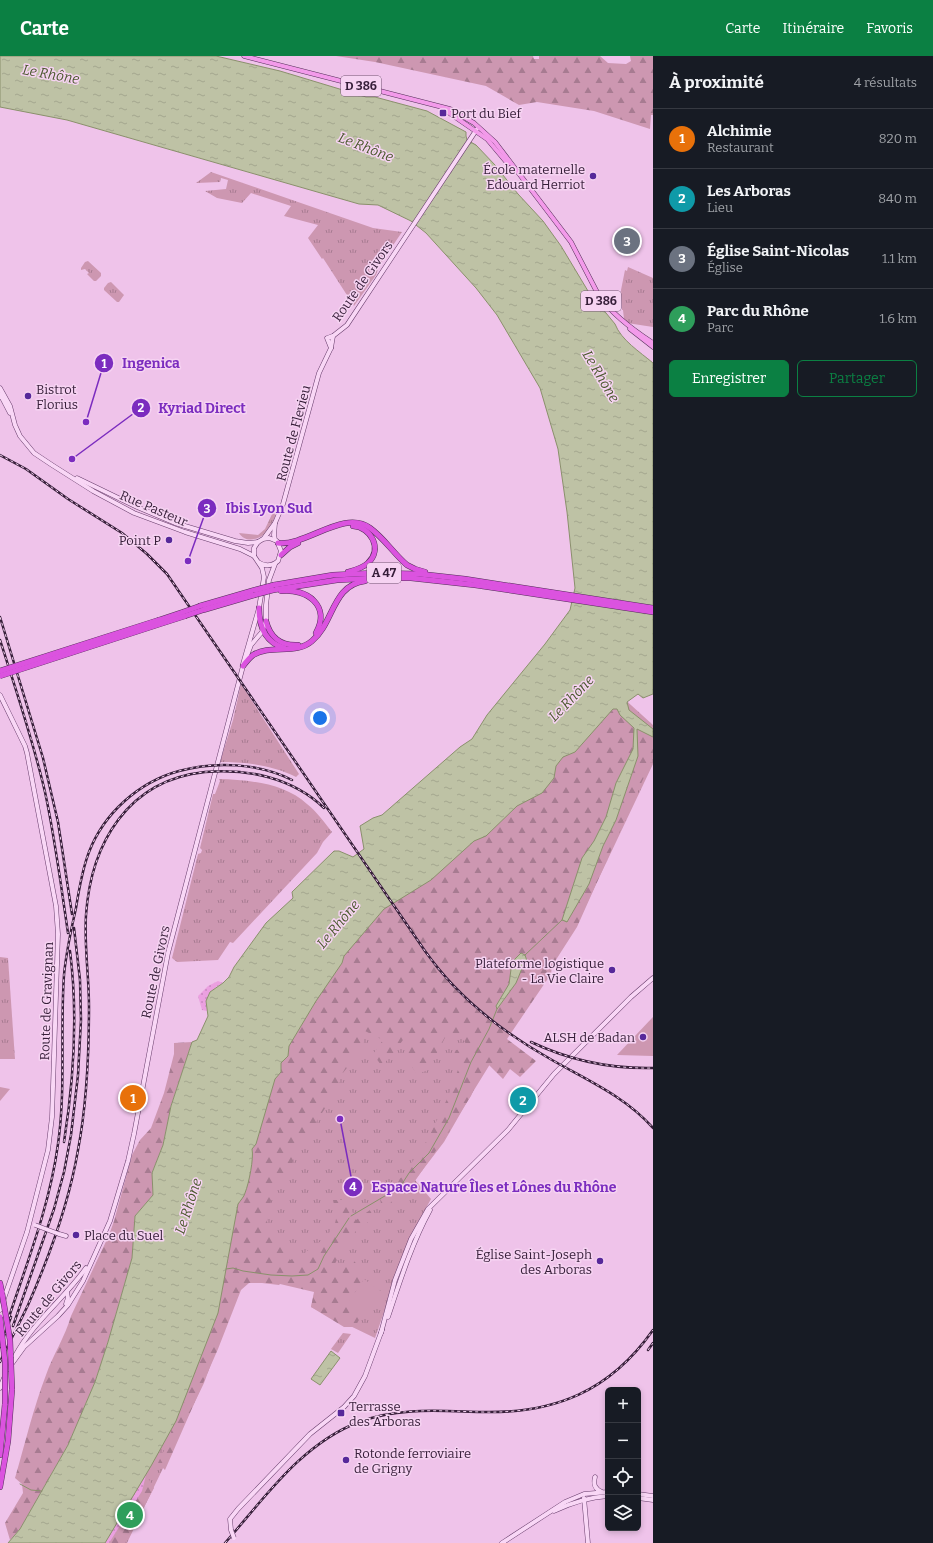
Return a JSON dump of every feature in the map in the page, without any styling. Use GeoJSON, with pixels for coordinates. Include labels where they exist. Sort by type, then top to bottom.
{"type":"FeatureCollection","features":[{"type":"Feature","properties":{"kind":"highway"},"geometry":{"type":"LineString","coordinates":[[277,542],[289,543],[343,524],[358,523],[371,528],[401,560],[413,568],[495,583]]}},
{"type":"Feature","properties":{"kind":"highway"},"geometry":{"type":"LineString","coordinates":[[281,555],[292,546],[346,527],[361,527],[370,534],[375,548],[372,557],[367,564],[356,570],[313,578]]}},
{"type":"Feature","properties":{"kind":"highway","name":"A 47"},"geometry":{"type":"LineString","coordinates":[[0,676],[202,608],[313,578],[362,573],[404,573],[495,583],[548,594],[653,612]]}},
{"type":"Feature","properties":{"kind":"highway"},"geometry":{"type":"LineString","coordinates":[[243,666],[250,658],[258,653],[303,647],[314,640],[339,597],[348,587],[356,583],[376,578]]}},
{"type":"Feature","properties":{"kind":"highway","name":"A 47"},"geometry":{"type":"LineString","coordinates":[[273,589],[325,581],[376,578],[411,578],[653,608]]}},
{"type":"Feature","properties":{"kind":"highway"},"geometry":{"type":"LineString","coordinates":[[266,621],[271,634],[283,644],[290,645],[301,644],[309,640],[319,625],[320,618],[315,602],[306,594],[290,590],[273,589]]}},
{"type":"Feature","properties":{"kind":"highway","name":"A 47"},"geometry":{"type":"LineString","coordinates":[[202,608],[254,594]]}},
{"type":"Feature","properties":{"kind":"highway"},"geometry":{"type":"LineString","coordinates":[[259,608],[259,618],[262,629],[268,638],[272,642],[288,649]]}},
{"type":"Feature","properties":{"kind":"highway","name":"A 47"},"geometry":{"type":"LineString","coordinates":[[0,672],[160,622]]}},
{"type":"Feature","properties":{"kind":"highway"},"geometry":{"type":"LineString","coordinates":[[0,1283],[10,1340],[12,1389],[8,1441],[0,1487]]}},
{"type":"Feature","properties":{"kind":"highway"},"geometry":{"type":"LineString","coordinates":[[0,1317],[5,1362],[5,1404],[0,1455]]}},
{"type":"Feature","properties":{"kind":"main road","name":"D 386"},"geometry":{"type":"LineString","coordinates":[[244,56],[450,109],[493,143],[554,218],[599,296],[626,323],[653,343]]}},
{"type":"Feature","properties":{"kind":"main road","name":"Route de Givors"},"geometry":{"type":"LineString","coordinates":[[331,348],[328,338],[333,336],[346,325],[477,129]]}},
{"type":"Feature","properties":{"kind":"main road","name":"D 386"},"geometry":{"type":"LineString","coordinates":[[572,247],[600,300],[622,323],[653,347]]}},
{"type":"Feature","properties":{"kind":"main road","name":"Route de Flevieu"},"geometry":{"type":"LineString","coordinates":[[277,542],[274,532],[275,523],[289,486],[319,373],[331,348],[333,336]]}},
{"type":"Feature","properties":{"kind":"main road","name":"Rue Pasteur"},"geometry":{"type":"LineString","coordinates":[[0,388],[10,406],[12,417]]}},
{"type":"Feature","properties":{"kind":"main road","name":"Rue Pasteur"},"geometry":{"type":"LineString","coordinates":[[0,394],[20,436],[26,445],[34,453],[52,465],[99,494],[134,513],[185,532],[240,549],[254,556]]}},
{"type":"Feature","properties":{"kind":"main road","name":"Rue Pasteur"},"geometry":{"type":"LineString","coordinates":[[52,465],[156,516],[235,541],[248,543],[258,542]]}},
{"type":"Feature","properties":{"kind":"main road","name":"Route de Flevieu"},"geometry":{"type":"LineString","coordinates":[[264,538],[275,523]]}},
{"type":"Feature","properties":{"kind":"main road"},"geometry":{"type":"LineString","coordinates":[[264,538],[269,538],[277,542],[281,549],[281,555],[274,564],[270,577],[266,598],[266,621],[251,646],[243,666],[243,660],[259,608],[264,576],[254,556],[254,548],[258,542],[264,538]]}},
{"type":"Feature","properties":{"kind":"main road"},"geometry":{"type":"LineString","coordinates":[[258,562],[266,566],[274,564]]}},
{"type":"Feature","properties":{"kind":"main road"},"geometry":{"type":"LineString","coordinates":[[251,633],[256,628],[262,629],[271,634]]}},
{"type":"Feature","properties":{"kind":"main road","name":"Route de Givors"},"geometry":{"type":"LineString","coordinates":[[8,1369],[24,1347],[58,1316],[77,1292],[110,1221],[128,1161],[168,953],[243,666]]}},
{"type":"Feature","properties":{"kind":"main road","name":"Route de Gravignan"},"geometry":{"type":"LineString","coordinates":[[0,695],[27,753],[58,919],[56,1024],[51,1126],[44,1170],[29,1223],[0,1310]]}},
{"type":"Feature","properties":{"kind":"main road"},"geometry":{"type":"LineString","coordinates":[[235,1541],[231,1530],[230,1519],[238,1509],[310,1434],[344,1407],[354,1396],[365,1376],[381,1333],[394,1285],[403,1267],[411,1239],[421,1220],[433,1204],[508,1130],[554,1074],[631,997],[653,978]]}},
{"type":"Feature","properties":{"kind":"main road"},"geometry":{"type":"LineString","coordinates":[[29,1223],[66,1236]]}},
{"type":"Feature","properties":{"kind":"main road","name":"Route de Givors"},"geometry":{"type":"LineString","coordinates":[[0,1388],[8,1369],[27,1336],[67,1292],[91,1262]]}},
{"type":"Feature","properties":{"kind":"main road"},"geometry":{"type":"LineString","coordinates":[[58,1316],[68,1302],[67,1292]]}},
{"type":"Feature","properties":{"kind":"main road"},"geometry":{"type":"LineString","coordinates":[[27,1336],[32,1340]]}},
{"type":"Feature","properties":{"kind":"main road"},"geometry":{"type":"LineString","coordinates":[[595,1477],[594,1481],[596,1487],[602,1492]]}},
{"type":"Feature","properties":{"kind":"main road"},"geometry":{"type":"LineString","coordinates":[[502,1543],[559,1505],[584,1494],[602,1492]]}},
{"type":"Feature","properties":{"kind":"main road"},"geometry":{"type":"LineString","coordinates":[[584,1494],[588,1543]]}},
{"type":"Feature","properties":{"kind":"main road"},"geometry":{"type":"LineString","coordinates":[[641,1494],[653,1496]]}},
{"type":"Feature","properties":{"kind":"main road"},"geometry":{"type":"LineString","coordinates":[[507,1543],[547,1514],[567,1504],[584,1499],[605,1496]]}},
{"type":"Feature","properties":{"kind":"main road"},"geometry":{"type":"LineString","coordinates":[[641,1498],[653,1500]]}},
{"type":"Feature","properties":{"kind":"green space"},"geometry":{"type":"Polygon","coordinates":[[[336,56],[533,56],[534,59],[539,59],[539,56],[600,56],[608,63],[626,64],[631,61],[630,56],[653,56],[653,115],[651,115],[650,129],[594,111],[537,102],[519,105],[486,86],[375,62],[336,56]]]}},
{"type":"Feature","properties":{"kind":"green space"},"geometry":{"type":"Polygon","coordinates":[[[211,172],[373,228],[402,232],[379,266],[376,275],[354,306],[323,258],[322,259],[308,238],[318,225],[284,216],[291,206],[251,193],[242,203],[217,198],[205,191],[226,189],[228,180],[221,178],[220,182],[196,183],[211,172]]]}},
{"type":"Feature","properties":{"kind":"green space"},"geometry":{"type":"Polygon","coordinates":[[[88,261],[101,273],[101,276],[96,281],[94,281],[87,274],[89,273],[85,269],[81,270],[85,262],[88,261]]]}},
{"type":"Feature","properties":{"kind":"green space"},"geometry":{"type":"Polygon","coordinates":[[[628,267],[653,278],[653,327],[627,323],[624,319],[621,290],[625,270],[627,271],[628,267]]]}},
{"type":"Feature","properties":{"kind":"green space"},"geometry":{"type":"Polygon","coordinates":[[[111,282],[124,295],[119,302],[117,302],[104,290],[108,283],[111,282]]]}},
{"type":"Feature","properties":{"kind":"green space"},"geometry":{"type":"Polygon","coordinates":[[[274,510],[277,512],[268,531],[263,535],[256,539],[249,539],[245,538],[239,533],[258,535],[265,529],[274,510]]]}},
{"type":"Feature","properties":{"kind":"green space"},"geometry":{"type":"Polygon","coordinates":[[[588,666],[653,725],[653,764],[580,918],[471,1095],[444,1142],[415,1180],[431,1199],[410,1237],[375,1338],[311,1307],[315,1290],[257,1279],[240,1285],[204,1383],[127,1543],[51,1543],[256,1007],[588,666]]]}},
{"type":"Feature","properties":{"kind":"green space"},"geometry":{"type":"Polygon","coordinates":[[[241,684],[299,774],[296,777],[259,765],[220,762],[233,720],[241,684]]]}},
{"type":"Feature","properties":{"kind":"green space"},"geometry":{"type":"Polygon","coordinates":[[[613,709],[617,709],[628,722],[653,737],[653,757],[577,927],[552,966],[551,974],[507,1039],[536,1061],[520,1077],[510,1069],[503,1079],[488,1064],[480,1075],[471,1096],[408,1191],[382,1208],[380,1199],[388,1185],[402,1177],[428,1139],[448,1097],[459,1067],[452,1058],[456,1050],[469,1048],[462,1038],[447,1034],[428,1070],[417,1074],[407,1060],[408,1033],[390,1058],[381,1065],[373,1054],[383,1040],[363,1030],[364,1047],[342,1074],[335,1093],[296,1153],[291,1166],[281,1178],[272,1195],[265,1232],[285,1243],[290,1260],[311,1249],[330,1232],[336,1219],[333,1200],[347,1200],[356,1220],[370,1210],[375,1215],[358,1232],[356,1231],[343,1247],[333,1268],[354,1261],[362,1270],[364,1279],[349,1301],[364,1311],[355,1327],[344,1327],[311,1307],[314,1292],[280,1284],[249,1283],[241,1290],[218,1349],[165,1470],[158,1463],[171,1436],[171,1431],[218,1313],[238,1204],[245,1194],[253,1157],[252,1149],[267,1109],[276,1079],[281,1072],[281,1063],[288,1056],[289,1046],[316,1001],[342,963],[344,956],[384,909],[431,880],[474,841],[486,836],[517,806],[542,793],[554,778],[556,766],[563,757],[575,752],[613,709]]]}},
{"type":"Feature","properties":{"kind":"green space"},"geometry":{"type":"Polygon","coordinates":[[[219,779],[242,780],[266,784],[288,791],[311,807],[332,832],[323,842],[317,853],[233,943],[230,942],[218,960],[177,962],[172,958],[198,854],[201,853],[202,850],[200,848],[213,794],[215,794],[220,781],[219,779]]]}},
{"type":"Feature","properties":{"kind":"green space"},"geometry":{"type":"Polygon","coordinates":[[[0,957],[8,958],[15,1059],[0,1059],[0,957]]]}},
{"type":"Feature","properties":{"kind":"green space","name":"ALSH de Badan"},"geometry":{"type":"Polygon","coordinates":[[[653,1017],[653,1056],[617,1055],[652,1018],[653,1017]]]}},
{"type":"Feature","properties":{"kind":"green space"},"geometry":{"type":"Polygon","coordinates":[[[192,1042],[171,1106],[163,1145],[152,1173],[153,1195],[135,1216],[132,1258],[95,1382],[68,1445],[20,1529],[10,1540],[5,1523],[23,1493],[22,1484],[15,1478],[41,1388],[71,1316],[109,1235],[132,1155],[140,1140],[151,1128],[164,1093],[174,1054],[174,1043],[192,1042]]]}},
{"type":"Feature","properties":{"kind":"green space"},"geometry":{"type":"Polygon","coordinates":[[[0,1087],[10,1089],[0,1101],[0,1087]]]}},
{"type":"Feature","properties":{"kind":"green space"},"geometry":{"type":"Polygon","coordinates":[[[364,1279],[382,1292],[364,1311],[349,1301],[364,1279]]]}},
{"type":"Feature","properties":{"kind":"green space"},"geometry":{"type":"Polygon","coordinates":[[[343,1333],[351,1334],[338,1353],[331,1349],[343,1333]]]}},
{"type":"Feature","properties":{"kind":"green space"},"geometry":{"type":"Polygon","coordinates":[[[146,1475],[154,1488],[125,1543],[109,1543],[142,1491],[146,1475]]]}},
{"type":"Feature","properties":{"kind":"sand"},"geometry":{"type":"Polygon","coordinates":[[[218,981],[223,983],[216,987],[206,1001],[207,1011],[202,1010],[198,996],[208,986],[218,981]]]}},
{"type":"Feature","properties":{"kind":"sand"},"geometry":{"type":"Polygon","coordinates":[[[146,1475],[142,1491],[109,1543],[105,1543],[146,1475]]]}},
{"type":"Feature","properties":{"kind":"water","name":"Le Rhône"},"geometry":{"type":"Polygon","coordinates":[[[0,56],[216,56],[280,71],[366,97],[375,97],[427,111],[466,132],[467,140],[476,145],[495,165],[518,194],[543,221],[561,246],[588,291],[622,335],[631,345],[653,363],[653,694],[643,698],[638,694],[627,702],[629,710],[653,729],[653,737],[637,729],[638,756],[616,820],[603,846],[589,884],[567,922],[562,920],[582,858],[594,841],[606,817],[616,783],[633,749],[634,728],[620,715],[617,709],[613,709],[575,752],[563,757],[556,766],[554,778],[542,793],[517,806],[486,836],[474,841],[431,880],[384,909],[344,956],[342,963],[316,1001],[289,1046],[288,1056],[281,1063],[281,1072],[275,1079],[256,1144],[252,1149],[252,1164],[247,1189],[238,1204],[218,1313],[176,1421],[105,1543],[8,1543],[20,1529],[68,1445],[95,1382],[132,1258],[135,1216],[153,1195],[152,1173],[163,1145],[171,1106],[192,1042],[197,1040],[208,1016],[206,1001],[210,992],[229,977],[234,967],[266,923],[293,898],[292,892],[334,851],[339,851],[353,857],[364,849],[360,826],[373,818],[382,815],[460,747],[472,739],[487,715],[545,644],[570,610],[575,588],[567,512],[558,449],[540,388],[497,315],[476,288],[426,233],[411,221],[378,205],[359,204],[67,120],[0,107],[0,56]]]}},
{"type":"Feature","properties":{"kind":"water"},"geometry":{"type":"Polygon","coordinates":[[[521,953],[525,955],[527,961],[523,966],[516,983],[497,1009],[496,1006],[509,984],[512,962],[521,953]]]}},
{"type":"Feature","properties":{"kind":"water"},"geometry":{"type":"Polygon","coordinates":[[[331,1351],[340,1358],[320,1385],[311,1379],[331,1351]]]}},
{"type":"Feature","properties":{"kind":"waterway"},"geometry":{"type":"LineString","coordinates":[[525,955],[562,920]]}},
{"type":"Feature","properties":{"kind":"waterway"},"geometry":{"type":"LineString","coordinates":[[351,1216],[400,1187],[409,1173],[429,1153],[449,1118],[471,1062],[489,1029],[497,1009]]}},
{"type":"Feature","properties":{"kind":"waterway"},"geometry":{"type":"LineString","coordinates":[[226,1269],[233,1268],[271,1275],[308,1275],[318,1269],[324,1256],[349,1218]]}},
{"type":"Feature","properties":{"kind":"waterway"},"geometry":{"type":"LineString","coordinates":[[20,1484],[31,1490],[42,1491]]}},
{"type":"Feature","properties":{"kind":"railway"},"geometry":{"type":"LineString","coordinates":[[0,455],[26,469],[68,499],[122,533],[147,554],[167,574],[425,951],[452,984],[482,1013],[499,1026],[552,1060],[606,1090],[631,1107],[653,1128]]}},
{"type":"Feature","properties":{"kind":"railway"},"geometry":{"type":"LineString","coordinates":[[0,617],[43,758],[58,822],[72,914]]}},
{"type":"Feature","properties":{"kind":"railway"},"geometry":{"type":"LineString","coordinates":[[0,640],[30,734],[49,809],[68,933]]}},
{"type":"Feature","properties":{"kind":"railway"},"geometry":{"type":"LineString","coordinates":[[9,1317],[38,1232],[50,1188],[58,1144],[62,1102],[64,975],[83,873],[89,852],[96,838],[104,824],[114,812],[137,791],[164,776],[179,771],[207,766],[237,765],[265,770],[292,780]]}},
{"type":"Feature","properties":{"kind":"railway"},"geometry":{"type":"LineString","coordinates":[[0,1362],[28,1305],[44,1267],[58,1229],[74,1170],[84,1114],[88,1060],[89,1006],[86,915],[89,889],[96,863],[106,840],[118,820],[135,802],[155,788],[178,777],[205,772],[237,772],[269,777],[298,789],[324,808]]}},
{"type":"Feature","properties":{"kind":"railway"},"geometry":{"type":"LineString","coordinates":[[13,1326],[54,1209],[64,1172],[71,1135],[78,1075],[81,1020],[80,980],[74,928]]}},
{"type":"Feature","properties":{"kind":"railway"},"geometry":{"type":"LineString","coordinates":[[64,1142],[74,1046],[74,999],[70,951]]}},
{"type":"Feature","properties":{"kind":"railway"},"geometry":{"type":"LineString","coordinates":[[531,1042],[560,1054],[590,1062],[622,1067],[653,1068]]}},
{"type":"Feature","properties":{"kind":"railway"},"geometry":{"type":"LineString","coordinates":[[0,1347],[11,1317]]}},
{"type":"Feature","properties":{"kind":"railway"},"geometry":{"type":"LineString","coordinates":[[225,1543],[269,1491],[301,1458],[338,1432],[374,1417],[404,1412],[508,1412],[533,1409],[557,1403],[579,1395],[618,1369],[636,1351],[653,1330]]}},
{"type":"Feature","properties":{"kind":"railway"},"geometry":{"type":"LineString","coordinates":[[648,1350],[653,1343]]}},
{"type":"Feature","properties":{"kind":"place","name":"Port du Bief"},"geometry":{"type":"Point","coordinates":[443,113]}},
{"type":"Feature","properties":{"kind":"place","name":"École maternelle Edouard Herriot"},"geometry":{"type":"Point","coordinates":[593,176]}},
{"type":"Feature","properties":{"kind":"place","name":"Église Saint-Nicolas"},"geometry":{"type":"Point","coordinates":[627,241]}},
{"type":"Feature","properties":{"kind":"place","name":"Bistrot Florius"},"geometry":{"type":"Point","coordinates":[28,396]}},
{"type":"Feature","properties":{"kind":"place","name":"Ingenica"},"geometry":{"type":"Point","coordinates":[86,422]}},
{"type":"Feature","properties":{"kind":"place","name":"Kyriad Direct"},"geometry":{"type":"Point","coordinates":[72,459]}},
{"type":"Feature","properties":{"kind":"place","name":"Point P"},"geometry":{"type":"Point","coordinates":[169,540]}},
{"type":"Feature","properties":{"kind":"place","name":"Ibis Lyon Sud"},"geometry":{"type":"Point","coordinates":[188,561]}},
{"type":"Feature","properties":{"kind":"place","name":"Plateforme logistique - La Vie Claire"},"geometry":{"type":"Point","coordinates":[612,970]}},
{"type":"Feature","properties":{"kind":"place","name":"ALSH de Badan"},"geometry":{"type":"Point","coordinates":[643,1037]}},
{"type":"Feature","properties":{"kind":"place","name":"Alchimie"},"geometry":{"type":"Point","coordinates":[133,1098]}},
{"type":"Feature","properties":{"kind":"place","name":"Les Arboras"},"geometry":{"type":"Point","coordinates":[523,1100]}},
{"type":"Feature","properties":{"kind":"place","name":"Espace Nature Îles et Lônes du Rhône"},"geometry":{"type":"Point","coordinates":[340,1119]}},
{"type":"Feature","properties":{"kind":"place","name":"Place du Suel"},"geometry":{"type":"Point","coordinates":[76,1235]}},
{"type":"Feature","properties":{"kind":"place","name":"Église Saint-Joseph des Arboras"},"geometry":{"type":"Point","coordinates":[600,1261]}},
{"type":"Feature","properties":{"kind":"place","name":"Terrasse des Arboras"},"geometry":{"type":"Point","coordinates":[341,1413]}},
{"type":"Feature","properties":{"kind":"place","name":"Rotonde ferroviaire de Grigny"},"geometry":{"type":"Point","coordinates":[346,1460]}},
{"type":"Feature","properties":{"kind":"place","name":"Parc du Rhône"},"geometry":{"type":"Point","coordinates":[130,1515]}}]}
